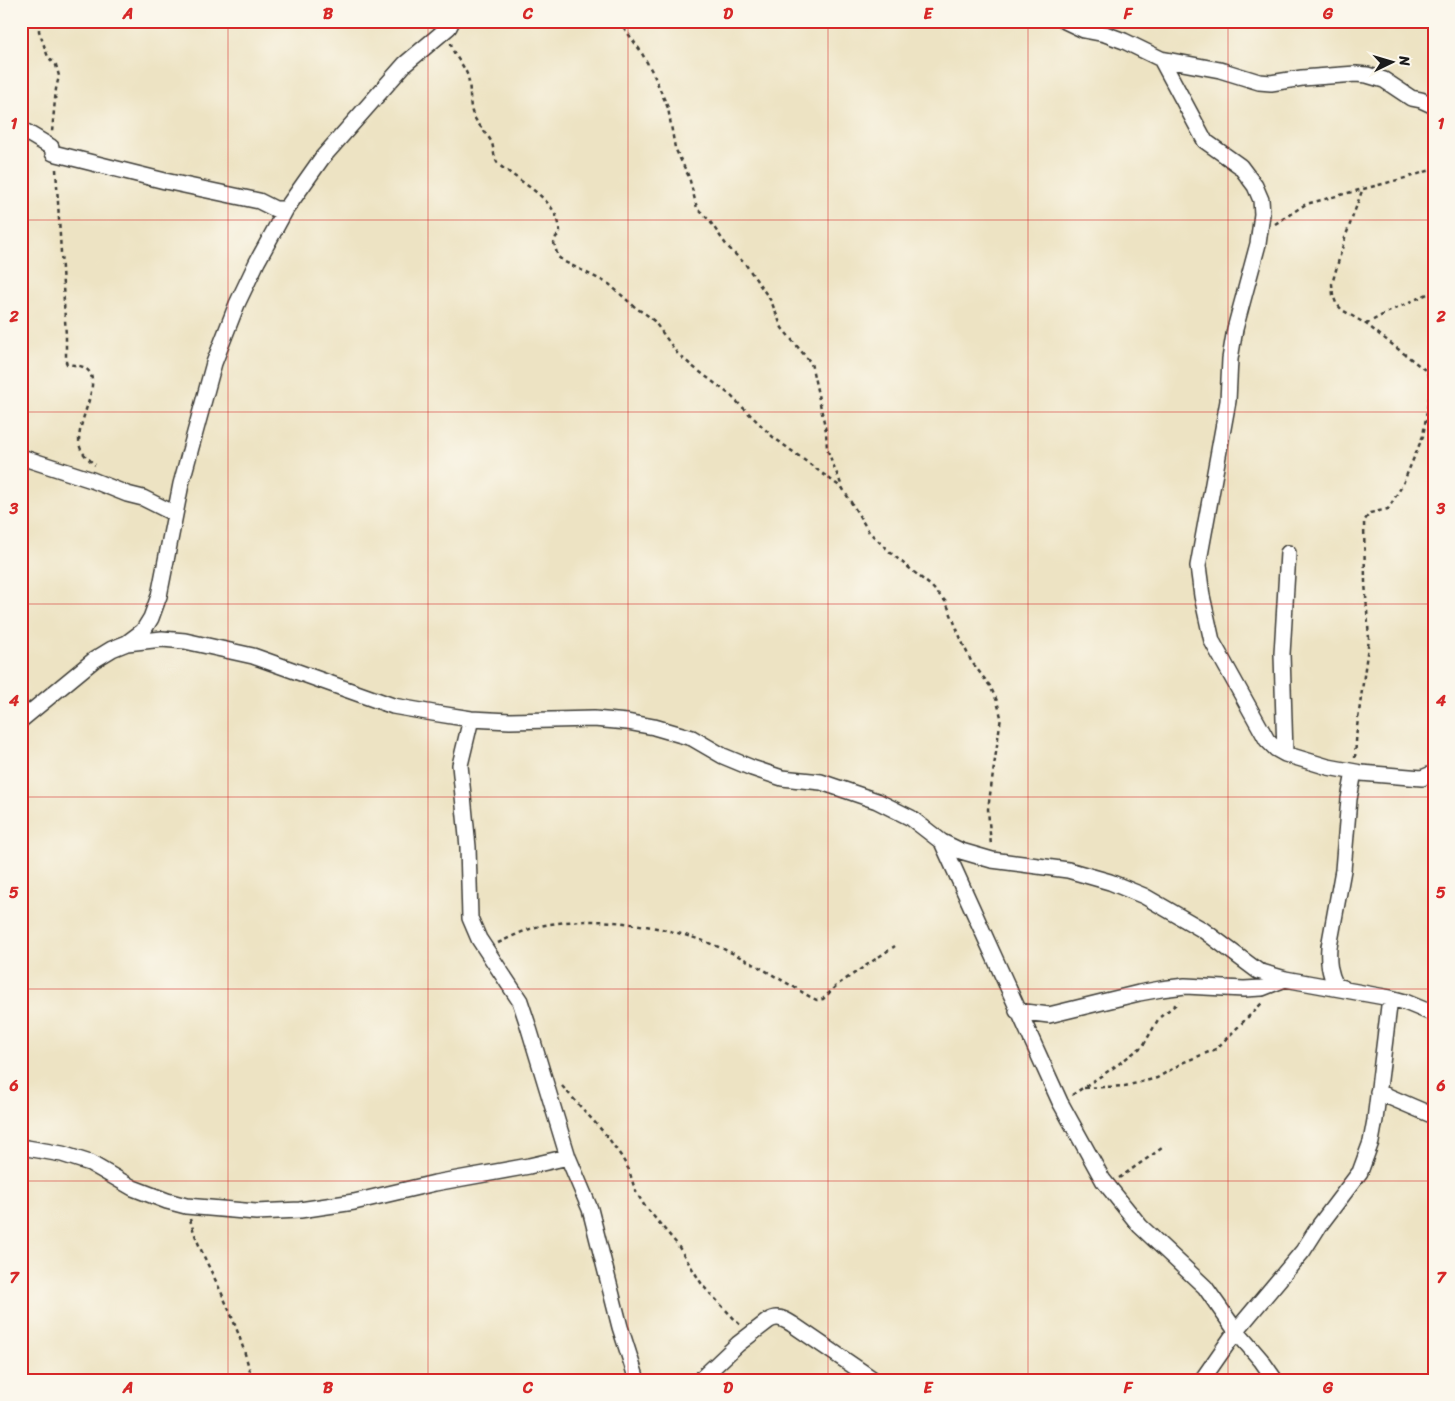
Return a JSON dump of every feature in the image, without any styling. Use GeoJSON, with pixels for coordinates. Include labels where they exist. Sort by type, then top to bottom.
{"type":"FeatureCollection","features":[{"type":"Feature","properties":{"kind":"street"},"geometry":{"type":"LineString","coordinates":[[1065,21],[1084,30],[1105,34],[1124,41],[1161,59],[1220,70],[1259,82],[1271,83],[1302,78],[1356,74],[1367,75],[1384,80],[1411,98],[1434,106]]}},
{"type":"Feature","properties":{"kind":"street"},"geometry":{"type":"LineString","coordinates":[[21,720],[94,660],[127,643],[143,630],[159,596],[191,445],[214,362],[237,304],[286,208],[322,158],[405,64],[450,24]]}},
{"type":"Feature","properties":{"kind":"street"},"geometry":{"type":"LineString","coordinates":[[1161,59],[1206,141],[1240,166],[1255,186],[1262,214],[1258,244],[1235,328],[1230,359],[1228,401],[1198,566],[1202,596],[1212,641],[1266,740],[1276,749],[1285,754],[1328,768],[1422,778],[1434,774]]}},
{"type":"Feature","properties":{"kind":"street"},"geometry":{"type":"LineString","coordinates":[[21,129],[52,150],[165,181],[259,201],[275,209],[286,208]]}},
{"type":"Feature","properties":{"kind":"street"},"geometry":{"type":"LineString","coordinates":[[21,457],[92,480],[127,494],[144,498],[175,514]]}},
{"type":"Feature","properties":{"kind":"street"},"geometry":{"type":"LineString","coordinates":[[1285,754],[1282,654],[1288,553]]}},
{"type":"Feature","properties":{"kind":"street"},"geometry":{"type":"LineString","coordinates":[[127,643],[162,639],[185,641],[253,656],[393,706],[471,719],[510,721],[594,719],[654,727],[692,738],[723,756],[782,778],[821,782],[877,800],[911,818],[942,842],[961,851],[992,860],[1068,870],[1110,882],[1144,896],[1203,930],[1258,971],[1284,979],[1390,998],[1434,1014]]}},
{"type":"Feature","properties":{"kind":"street"},"geometry":{"type":"LineString","coordinates":[[471,719],[460,765],[469,870],[470,918],[474,930],[520,1002],[540,1060],[568,1157],[590,1208],[620,1327],[637,1380]]}},
{"type":"Feature","properties":{"kind":"street"},"geometry":{"type":"LineString","coordinates":[[1342,988],[1336,986],[1329,970],[1328,960],[1333,916],[1343,870],[1349,799],[1354,772]]}},
{"type":"Feature","properties":{"kind":"street"},"geometry":{"type":"LineString","coordinates":[[942,842],[1060,1102],[1103,1180],[1140,1226],[1205,1287],[1236,1331],[1261,1360],[1275,1380]]}},
{"type":"Feature","properties":{"kind":"street"},"geometry":{"type":"LineString","coordinates":[[1017,1010],[1050,1015],[1139,992],[1185,986],[1262,988],[1284,979]]}},
{"type":"Feature","properties":{"kind":"street"},"geometry":{"type":"LineString","coordinates":[[1202,1380],[1236,1331],[1304,1251],[1319,1226],[1360,1172],[1371,1142],[1390,998]]}},
{"type":"Feature","properties":{"kind":"street"},"geometry":{"type":"LineString","coordinates":[[1028,1034],[1050,1015]]}},
{"type":"Feature","properties":{"kind":"street"},"geometry":{"type":"LineString","coordinates":[[1378,1092],[1434,1116]]}},
{"type":"Feature","properties":{"kind":"street"},"geometry":{"type":"LineString","coordinates":[[21,1147],[62,1154],[90,1162],[133,1188],[186,1206],[256,1212],[300,1210],[354,1202],[435,1183],[568,1157]]}},
{"type":"Feature","properties":{"kind":"street"},"geometry":{"type":"LineString","coordinates":[[700,1380],[738,1344],[772,1319],[782,1319],[874,1380]]}},
{"type":"Feature","properties":{"kind":"path"},"geometry":{"type":"LineString","coordinates":[[39,21],[39,31],[48,56],[58,70],[59,76],[54,104],[52,150],[56,165],[66,362],[67,364],[83,367],[91,373],[93,380],[81,422],[80,448],[100,472],[104,485]]}},
{"type":"Feature","properties":{"kind":"path"},"geometry":{"type":"LineString","coordinates":[[619,21],[640,50],[653,73],[668,108],[676,148],[689,177],[697,208],[709,220],[727,246],[746,265],[771,301],[782,328],[812,363],[826,431],[827,449],[843,489],[870,532],[892,554],[931,586],[946,602],[971,661],[990,686],[997,701],[1000,717],[988,809],[992,860]]}},
{"type":"Feature","properties":{"kind":"path"},"geometry":{"type":"LineString","coordinates":[[450,24],[451,48],[465,68],[468,77],[472,113],[492,142],[496,160],[501,167],[540,196],[557,216],[560,233],[554,242],[558,256],[565,262],[609,284],[636,308],[647,315],[654,321],[677,353],[729,394],[773,437],[843,489]]}},
{"type":"Feature","properties":{"kind":"path"},"geometry":{"type":"LineString","coordinates":[[1272,226],[1306,204],[1434,169]]}},
{"type":"Feature","properties":{"kind":"path"},"geometry":{"type":"LineString","coordinates":[[1354,772],[1357,727],[1369,639],[1365,582],[1364,521],[1370,513],[1385,510],[1391,504],[1418,451],[1427,418],[1431,386],[1429,374],[1426,370],[1366,324],[1342,310],[1333,295],[1332,284],[1345,238],[1363,188]]}},
{"type":"Feature","properties":{"kind":"path"},"geometry":{"type":"LineString","coordinates":[[1366,324],[1434,291]]}},
{"type":"Feature","properties":{"kind":"path"},"geometry":{"type":"LineString","coordinates":[[1429,374],[1434,372]]}},
{"type":"Feature","properties":{"kind":"path"},"geometry":{"type":"LineString","coordinates":[[486,948],[531,928],[546,925],[600,922],[666,929],[693,936],[735,954],[817,1000],[823,999],[837,985],[895,946]]}},
{"type":"Feature","properties":{"kind":"path"},"geometry":{"type":"LineString","coordinates":[[1060,1102],[1084,1088],[1143,1046],[1159,1018],[1184,998]]}},
{"type":"Feature","properties":{"kind":"path"},"geometry":{"type":"LineString","coordinates":[[1084,1088],[1117,1087],[1142,1083],[1157,1078],[1182,1063],[1216,1049],[1265,1000]]}},
{"type":"Feature","properties":{"kind":"path"},"geometry":{"type":"LineString","coordinates":[[559,1082],[608,1136],[621,1156],[635,1190],[644,1205],[677,1244],[703,1286],[749,1335]]}},
{"type":"Feature","properties":{"kind":"path"},"geometry":{"type":"LineString","coordinates":[[1103,1180],[1115,1179],[1124,1175],[1165,1146]]}},
{"type":"Feature","properties":{"kind":"path"},"geometry":{"type":"LineString","coordinates":[[186,1206],[198,1242],[227,1304],[252,1380]]}}]}
